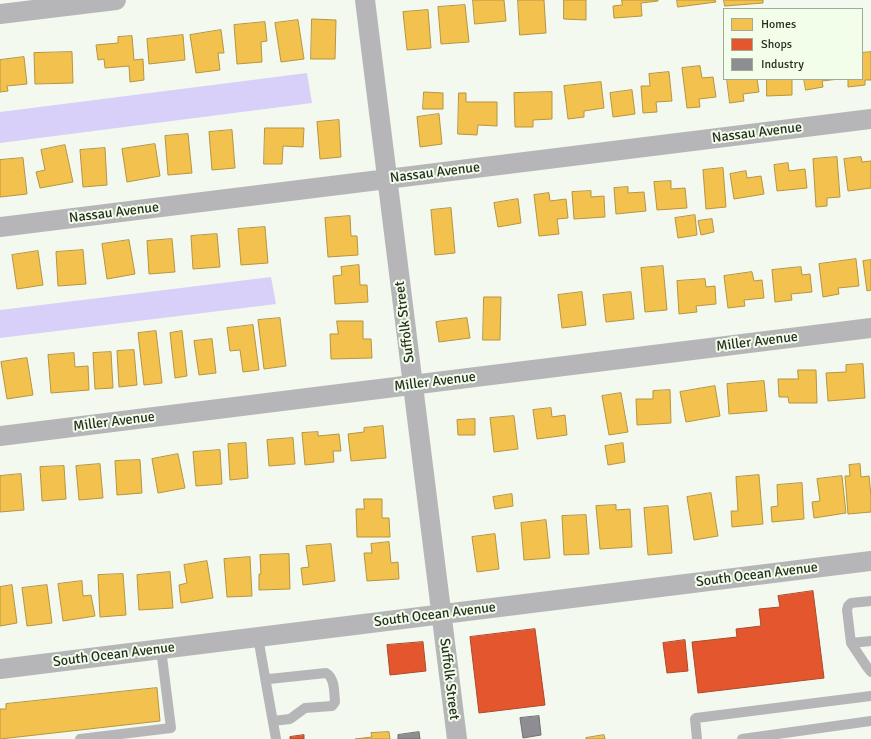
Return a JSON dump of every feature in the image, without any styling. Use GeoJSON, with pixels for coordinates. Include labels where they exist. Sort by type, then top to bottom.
{"type":"FeatureCollection","features":[{"type":"Feature","properties":{"kind":"street"},"geometry":{"type":"LineString","coordinates":[[0,14],[116,0]]}},
{"type":"Feature","properties":{"kind":"street","name":"Suffolk Street"},"geometry":{"type":"LineString","coordinates":[[365,0],[457,739]]}},
{"type":"Feature","properties":{"kind":"street","name":"Nassau Avenue"},"geometry":{"type":"LineString","coordinates":[[0,227],[871,119]]}},
{"type":"Feature","properties":{"kind":"street","name":"Miller Avenue"},"geometry":{"type":"LineString","coordinates":[[0,436],[871,328]]}},
{"type":"Feature","properties":{"kind":"street","name":"South Ocean Avenue"},"geometry":{"type":"LineString","coordinates":[[0,669],[871,561]]}},
{"type":"Feature","properties":{"kind":"lane"},"geometry":{"type":"LineString","coordinates":[[871,600],[851,603],[847,610],[851,643],[866,667],[871,672]]}},
{"type":"Feature","properties":{"kind":"lane"},"geometry":{"type":"LineString","coordinates":[[258,637],[276,739]]}},
{"type":"Feature","properties":{"kind":"lane"},"geometry":{"type":"LineString","coordinates":[[851,643],[871,640]]}},
{"type":"Feature","properties":{"kind":"lane"},"geometry":{"type":"LineString","coordinates":[[80,739],[171,728],[161,649]]}},
{"type":"Feature","properties":{"kind":"lane"},"geometry":{"type":"LineString","coordinates":[[266,683],[269,679],[326,673],[332,680],[335,702],[332,706],[305,708],[290,719],[273,721]]}},
{"type":"Feature","properties":{"kind":"lane"},"geometry":{"type":"LineString","coordinates":[[697,739],[696,718],[871,696]]}},
{"type":"Feature","properties":{"kind":"lane"},"geometry":{"type":"LineString","coordinates":[[742,739],[871,722]]}},
{"type":"Feature","properties":{"kind":"shaded area"},"geometry":{"type":"Polygon","coordinates":[[[307,73],[312,103],[0,143],[0,112],[307,73]]]}},
{"type":"Feature","properties":{"kind":"shaded area"},"geometry":{"type":"Polygon","coordinates":[[[271,277],[276,304],[0,338],[0,310],[271,277]]]}},
{"type":"Feature","properties":{"kind":"building: Homes"},"geometry":{"type":"Polygon","coordinates":[[[473,0],[504,0],[506,21],[475,24],[473,0]]]}},
{"type":"Feature","properties":{"kind":"building: Homes"},"geometry":{"type":"Polygon","coordinates":[[[518,0],[544,0],[546,33],[520,35],[518,0]]]}},
{"type":"Feature","properties":{"kind":"building: Homes"},"geometry":{"type":"Polygon","coordinates":[[[564,0],[586,0],[586,20],[564,19],[564,0]]]}},
{"type":"Feature","properties":{"kind":"building: Homes"},"geometry":{"type":"Polygon","coordinates":[[[622,0],[658,1],[641,3],[642,16],[614,18],[613,6],[622,5],[622,0]]]}},
{"type":"Feature","properties":{"kind":"building: Homes"},"geometry":{"type":"Polygon","coordinates":[[[677,0],[715,0],[716,2],[678,7],[677,0]]]}},
{"type":"Feature","properties":{"kind":"building: Homes"},"geometry":{"type":"Polygon","coordinates":[[[724,0],[763,0],[763,3],[725,6],[724,0]]]}},
{"type":"Feature","properties":{"kind":"building: Homes"},"geometry":{"type":"Polygon","coordinates":[[[465,5],[469,42],[441,44],[438,7],[465,5]]]}},
{"type":"Feature","properties":{"kind":"building: Homes"},"geometry":{"type":"Polygon","coordinates":[[[428,10],[431,48],[407,50],[403,12],[428,10]]]}},
{"type":"Feature","properties":{"kind":"building: Homes"},"geometry":{"type":"Polygon","coordinates":[[[312,19],[336,20],[335,59],[311,59],[312,19]]]}},
{"type":"Feature","properties":{"kind":"building: Homes"},"geometry":{"type":"Polygon","coordinates":[[[298,20],[304,59],[281,62],[275,23],[298,20]]]}},
{"type":"Feature","properties":{"kind":"building: Homes"},"geometry":{"type":"Polygon","coordinates":[[[265,22],[267,41],[261,42],[262,62],[237,64],[234,25],[265,22]]]}},
{"type":"Feature","properties":{"kind":"building: Homes"},"geometry":{"type":"Polygon","coordinates":[[[221,30],[224,53],[218,53],[220,70],[196,73],[190,35],[221,30]]]}},
{"type":"Feature","properties":{"kind":"building: Homes"},"geometry":{"type":"Polygon","coordinates":[[[183,35],[185,60],[149,64],[147,39],[183,35]]]}},
{"type":"Feature","properties":{"kind":"building: Homes"},"geometry":{"type":"Polygon","coordinates":[[[132,36],[134,60],[143,59],[144,80],[130,82],[129,66],[105,68],[104,59],[98,60],[96,45],[118,43],[118,37],[132,36]]]}},
{"type":"Feature","properties":{"kind":"building: Homes"},"geometry":{"type":"Polygon","coordinates":[[[72,52],[73,83],[35,84],[34,53],[72,52]]]}},
{"type":"Feature","properties":{"kind":"building: Homes"},"geometry":{"type":"Polygon","coordinates":[[[871,52],[871,80],[865,80],[865,85],[848,87],[848,80],[863,80],[863,53],[871,52]]]}},
{"type":"Feature","properties":{"kind":"building: Homes"},"geometry":{"type":"Polygon","coordinates":[[[24,57],[27,84],[7,86],[8,91],[0,92],[0,60],[24,57]]]}},
{"type":"Feature","properties":{"kind":"building: Homes"},"geometry":{"type":"Polygon","coordinates":[[[700,66],[702,78],[713,77],[716,97],[699,99],[700,107],[687,108],[682,68],[700,66]]]}},
{"type":"Feature","properties":{"kind":"building: Homes"},"geometry":{"type":"Polygon","coordinates":[[[669,72],[672,101],[656,102],[657,112],[643,113],[641,86],[650,86],[649,74],[669,72]]]}},
{"type":"Feature","properties":{"kind":"building: Homes"},"geometry":{"type":"Polygon","coordinates":[[[727,80],[757,80],[759,92],[743,94],[744,101],[730,103],[727,80]]]}},
{"type":"Feature","properties":{"kind":"building: Homes"},"geometry":{"type":"Polygon","coordinates":[[[767,80],[792,80],[792,95],[767,96],[767,80]]]}},
{"type":"Feature","properties":{"kind":"building: Homes"},"geometry":{"type":"Polygon","coordinates":[[[804,80],[830,80],[822,81],[823,87],[806,90],[804,80]]]}},
{"type":"Feature","properties":{"kind":"building: Homes"},"geometry":{"type":"Polygon","coordinates":[[[601,82],[604,108],[584,111],[584,117],[568,119],[564,86],[601,82]]]}},
{"type":"Feature","properties":{"kind":"building: Homes"},"geometry":{"type":"Polygon","coordinates":[[[632,90],[635,114],[613,117],[610,93],[632,90]]]}},
{"type":"Feature","properties":{"kind":"building: Homes"},"geometry":{"type":"Polygon","coordinates":[[[424,92],[443,93],[443,109],[423,109],[424,92]]]}},
{"type":"Feature","properties":{"kind":"building: Homes"},"geometry":{"type":"Polygon","coordinates":[[[552,92],[552,119],[533,120],[533,127],[515,127],[514,93],[552,92]]]}},
{"type":"Feature","properties":{"kind":"building: Homes"},"geometry":{"type":"Polygon","coordinates":[[[459,93],[466,93],[466,102],[497,102],[497,126],[478,125],[477,135],[458,134],[459,93]]]}},
{"type":"Feature","properties":{"kind":"building: Homes"},"geometry":{"type":"Polygon","coordinates":[[[439,114],[442,144],[420,147],[417,117],[439,114]]]}},
{"type":"Feature","properties":{"kind":"building: Homes"},"geometry":{"type":"Polygon","coordinates":[[[339,120],[341,157],[320,159],[317,122],[339,120]]]}},
{"type":"Feature","properties":{"kind":"building: Homes"},"geometry":{"type":"Polygon","coordinates":[[[265,128],[304,128],[303,147],[283,146],[282,164],[264,164],[265,128]]]}},
{"type":"Feature","properties":{"kind":"building: Homes"},"geometry":{"type":"Polygon","coordinates":[[[232,130],[235,168],[212,170],[209,132],[232,130]]]}},
{"type":"Feature","properties":{"kind":"building: Homes"},"geometry":{"type":"Polygon","coordinates":[[[188,134],[192,173],[168,175],[165,136],[188,134]]]}},
{"type":"Feature","properties":{"kind":"building: Homes"},"geometry":{"type":"Polygon","coordinates":[[[155,144],[160,176],[127,182],[122,149],[155,144]]]}},
{"type":"Feature","properties":{"kind":"building: Homes"},"geometry":{"type":"Polygon","coordinates":[[[65,145],[73,182],[40,188],[36,172],[45,170],[41,150],[65,145]]]}},
{"type":"Feature","properties":{"kind":"building: Homes"},"geometry":{"type":"Polygon","coordinates":[[[105,148],[107,185],[83,187],[80,150],[105,148]]]}},
{"type":"Feature","properties":{"kind":"building: Homes"},"geometry":{"type":"Polygon","coordinates":[[[837,157],[840,197],[827,198],[827,206],[816,207],[813,159],[837,157]]]}},
{"type":"Feature","properties":{"kind":"building: Homes"},"geometry":{"type":"Polygon","coordinates":[[[861,157],[862,162],[871,161],[871,188],[848,191],[844,159],[861,157]]]}},
{"type":"Feature","properties":{"kind":"building: Homes"},"geometry":{"type":"Polygon","coordinates":[[[23,158],[27,194],[0,197],[0,160],[23,158]]]}},
{"type":"Feature","properties":{"kind":"building: Homes"},"geometry":{"type":"Polygon","coordinates":[[[788,163],[789,171],[805,169],[807,188],[777,191],[774,165],[788,163]]]}},
{"type":"Feature","properties":{"kind":"building: Homes"},"geometry":{"type":"Polygon","coordinates":[[[723,168],[726,207],[706,209],[703,170],[723,168]]]}},
{"type":"Feature","properties":{"kind":"building: Homes"},"geometry":{"type":"Polygon","coordinates":[[[746,171],[747,178],[761,176],[764,194],[734,199],[730,174],[746,171]]]}},
{"type":"Feature","properties":{"kind":"building: Homes"},"geometry":{"type":"Polygon","coordinates":[[[671,181],[671,189],[685,188],[687,208],[657,210],[654,182],[671,181]]]}},
{"type":"Feature","properties":{"kind":"building: Homes"},"geometry":{"type":"Polygon","coordinates":[[[628,187],[628,193],[644,192],[646,211],[616,214],[614,188],[628,187]]]}},
{"type":"Feature","properties":{"kind":"building: Homes"},"geometry":{"type":"Polygon","coordinates":[[[591,191],[591,197],[604,196],[605,217],[574,219],[572,192],[591,191]]]}},
{"type":"Feature","properties":{"kind":"building: Homes"},"geometry":{"type":"Polygon","coordinates":[[[549,193],[550,201],[566,199],[568,218],[557,219],[559,234],[539,236],[534,195],[549,193]]]}},
{"type":"Feature","properties":{"kind":"building: Homes"},"geometry":{"type":"Polygon","coordinates":[[[518,199],[521,223],[498,227],[494,203],[518,199]]]}},
{"type":"Feature","properties":{"kind":"building: Homes"},"geometry":{"type":"Polygon","coordinates":[[[451,208],[455,253],[435,255],[431,210],[451,208]]]}},
{"type":"Feature","properties":{"kind":"building: Homes"},"geometry":{"type":"Polygon","coordinates":[[[695,215],[697,235],[678,238],[675,218],[695,215]]]}},
{"type":"Feature","properties":{"kind":"building: Homes"},"geometry":{"type":"Polygon","coordinates":[[[350,216],[351,236],[357,236],[358,255],[328,257],[325,218],[350,216]]]}},
{"type":"Feature","properties":{"kind":"building: Homes"},"geometry":{"type":"Polygon","coordinates":[[[712,219],[714,232],[701,235],[698,221],[712,219]]]}},
{"type":"Feature","properties":{"kind":"building: Homes"},"geometry":{"type":"Polygon","coordinates":[[[265,227],[268,263],[241,265],[238,229],[265,227]]]}},
{"type":"Feature","properties":{"kind":"building: Homes"},"geometry":{"type":"Polygon","coordinates":[[[217,234],[220,267],[193,269],[191,236],[217,234]]]}},
{"type":"Feature","properties":{"kind":"building: Homes"},"geometry":{"type":"Polygon","coordinates":[[[172,239],[175,272],[149,274],[147,241],[172,239]]]}},
{"type":"Feature","properties":{"kind":"building: Homes"},"geometry":{"type":"Polygon","coordinates":[[[129,240],[135,274],[107,279],[102,244],[129,240]]]}},
{"type":"Feature","properties":{"kind":"building: Homes"},"geometry":{"type":"Polygon","coordinates":[[[83,250],[86,284],[58,286],[56,252],[83,250]]]}},
{"type":"Feature","properties":{"kind":"building: Homes"},"geometry":{"type":"Polygon","coordinates":[[[38,251],[43,285],[17,289],[12,255],[38,251]]]}},
{"type":"Feature","properties":{"kind":"building: Homes"},"geometry":{"type":"Polygon","coordinates":[[[856,259],[859,286],[838,288],[839,294],[823,297],[819,264],[856,259]]]}},
{"type":"Feature","properties":{"kind":"building: Homes"},"geometry":{"type":"Polygon","coordinates":[[[871,260],[871,290],[867,291],[863,261],[871,260]]]}},
{"type":"Feature","properties":{"kind":"building: Homes"},"geometry":{"type":"Polygon","coordinates":[[[359,265],[360,285],[367,285],[368,302],[335,304],[333,276],[342,275],[341,267],[359,265]]]}},
{"type":"Feature","properties":{"kind":"building: Homes"},"geometry":{"type":"Polygon","coordinates":[[[663,266],[667,310],[645,312],[641,268],[663,266]]]}},
{"type":"Feature","properties":{"kind":"building: Homes"},"geometry":{"type":"Polygon","coordinates":[[[801,267],[802,275],[810,274],[812,292],[791,294],[792,300],[775,302],[772,270],[801,267]]]}},
{"type":"Feature","properties":{"kind":"building: Homes"},"geometry":{"type":"Polygon","coordinates":[[[752,272],[754,281],[762,280],[764,298],[744,300],[745,306],[728,308],[724,276],[752,272]]]}},
{"type":"Feature","properties":{"kind":"building: Homes"},"geometry":{"type":"Polygon","coordinates":[[[705,279],[706,287],[715,286],[716,304],[696,306],[697,312],[679,314],[677,281],[705,279]]]}},
{"type":"Feature","properties":{"kind":"building: Homes"},"geometry":{"type":"Polygon","coordinates":[[[582,292],[586,325],[562,328],[558,295],[582,292]]]}},
{"type":"Feature","properties":{"kind":"building: Homes"},"geometry":{"type":"Polygon","coordinates":[[[631,292],[634,319],[606,322],[603,295],[631,292]]]}},
{"type":"Feature","properties":{"kind":"building: Homes"},"geometry":{"type":"Polygon","coordinates":[[[484,297],[501,297],[500,340],[483,340],[484,297]]]}},
{"type":"Feature","properties":{"kind":"building: Homes"},"geometry":{"type":"Polygon","coordinates":[[[280,318],[286,366],[264,369],[258,320],[280,318]]]}},
{"type":"Feature","properties":{"kind":"building: Homes"},"geometry":{"type":"Polygon","coordinates":[[[467,318],[470,338],[439,342],[436,322],[467,318]]]}},
{"type":"Feature","properties":{"kind":"building: Homes"},"geometry":{"type":"Polygon","coordinates":[[[337,321],[363,321],[363,339],[371,339],[372,358],[331,359],[330,334],[338,334],[337,321]]]}},
{"type":"Feature","properties":{"kind":"building: Homes"},"geometry":{"type":"Polygon","coordinates":[[[253,325],[259,370],[243,372],[240,350],[230,351],[227,328],[253,325]]]}},
{"type":"Feature","properties":{"kind":"building: Homes"},"geometry":{"type":"Polygon","coordinates":[[[156,331],[162,383],[144,385],[138,333],[156,331]]]}},
{"type":"Feature","properties":{"kind":"building: Homes"},"geometry":{"type":"Polygon","coordinates":[[[182,331],[187,376],[175,378],[170,333],[182,331]]]}},
{"type":"Feature","properties":{"kind":"building: Homes"},"geometry":{"type":"Polygon","coordinates":[[[212,339],[216,373],[199,375],[194,341],[212,339]]]}},
{"type":"Feature","properties":{"kind":"building: Homes"},"geometry":{"type":"Polygon","coordinates":[[[134,350],[137,385],[119,387],[117,351],[134,350]]]}},
{"type":"Feature","properties":{"kind":"building: Homes"},"geometry":{"type":"Polygon","coordinates":[[[111,352],[113,388],[95,389],[93,353],[111,352]]]}},
{"type":"Feature","properties":{"kind":"building: Homes"},"geometry":{"type":"Polygon","coordinates":[[[74,353],[75,367],[88,366],[89,390],[51,393],[48,355],[74,353]]]}},
{"type":"Feature","properties":{"kind":"building: Homes"},"geometry":{"type":"Polygon","coordinates":[[[27,358],[33,395],[7,399],[1,362],[27,358]]]}},
{"type":"Feature","properties":{"kind":"building: Homes"},"geometry":{"type":"Polygon","coordinates":[[[863,364],[865,398],[828,401],[826,373],[846,372],[846,365],[863,364]]]}},
{"type":"Feature","properties":{"kind":"building: Homes"},"geometry":{"type":"Polygon","coordinates":[[[798,370],[816,370],[817,403],[789,403],[788,397],[779,397],[778,379],[798,379],[798,370]]]}},
{"type":"Feature","properties":{"kind":"building: Homes"},"geometry":{"type":"Polygon","coordinates":[[[764,381],[767,411],[729,414],[727,384],[764,381]]]}},
{"type":"Feature","properties":{"kind":"building: Homes"},"geometry":{"type":"Polygon","coordinates":[[[715,386],[720,416],[686,422],[680,392],[715,386]]]}},
{"type":"Feature","properties":{"kind":"building: Homes"},"geometry":{"type":"Polygon","coordinates":[[[670,390],[671,423],[637,425],[636,399],[653,399],[653,391],[670,390]]]}},
{"type":"Feature","properties":{"kind":"building: Homes"},"geometry":{"type":"Polygon","coordinates":[[[621,393],[628,432],[609,435],[602,396],[621,393]]]}},
{"type":"Feature","properties":{"kind":"building: Homes"},"geometry":{"type":"Polygon","coordinates":[[[551,408],[552,417],[565,415],[567,435],[537,439],[533,410],[551,408]]]}},
{"type":"Feature","properties":{"kind":"building: Homes"},"geometry":{"type":"Polygon","coordinates":[[[514,416],[518,449],[494,452],[490,418],[514,416]]]}},
{"type":"Feature","properties":{"kind":"building: Homes"},"geometry":{"type":"Polygon","coordinates":[[[475,419],[475,435],[458,435],[457,420],[475,419]]]}},
{"type":"Feature","properties":{"kind":"building: Homes"},"geometry":{"type":"Polygon","coordinates":[[[383,426],[386,458],[351,461],[348,434],[364,432],[364,428],[383,426]]]}},
{"type":"Feature","properties":{"kind":"building: Homes"},"geometry":{"type":"Polygon","coordinates":[[[318,432],[318,436],[339,434],[341,451],[333,451],[334,462],[305,465],[302,433],[318,432]]]}},
{"type":"Feature","properties":{"kind":"building: Homes"},"geometry":{"type":"Polygon","coordinates":[[[293,438],[295,464],[269,466],[267,440],[293,438]]]}},
{"type":"Feature","properties":{"kind":"building: Homes"},"geometry":{"type":"Polygon","coordinates":[[[246,443],[248,478],[230,480],[228,444],[246,443]]]}},
{"type":"Feature","properties":{"kind":"building: Homes"},"geometry":{"type":"Polygon","coordinates":[[[623,443],[625,462],[608,465],[605,446],[623,443]]]}},
{"type":"Feature","properties":{"kind":"building: Homes"},"geometry":{"type":"Polygon","coordinates":[[[220,450],[222,484],[196,486],[193,452],[220,450]]]}},
{"type":"Feature","properties":{"kind":"building: Homes"},"geometry":{"type":"Polygon","coordinates":[[[178,454],[185,488],[158,493],[152,459],[178,454]]]}},
{"type":"Feature","properties":{"kind":"building: Homes"},"geometry":{"type":"Polygon","coordinates":[[[140,460],[142,493],[117,495],[115,461],[140,460]]]}},
{"type":"Feature","properties":{"kind":"building: Homes"},"geometry":{"type":"Polygon","coordinates":[[[100,464],[103,498],[79,500],[76,466],[100,464]]]}},
{"type":"Feature","properties":{"kind":"building: Homes"},"geometry":{"type":"Polygon","coordinates":[[[860,464],[861,477],[869,476],[871,512],[848,514],[845,476],[850,476],[849,465],[860,464]]]}},
{"type":"Feature","properties":{"kind":"building: Homes"},"geometry":{"type":"Polygon","coordinates":[[[64,466],[66,499],[42,501],[40,467],[64,466]]]}},
{"type":"Feature","properties":{"kind":"building: Homes"},"geometry":{"type":"Polygon","coordinates":[[[21,474],[24,510],[0,512],[0,476],[21,474]]]}},
{"type":"Feature","properties":{"kind":"building: Homes"},"geometry":{"type":"Polygon","coordinates":[[[759,475],[763,524],[732,527],[731,511],[738,511],[736,477],[759,475]]]}},
{"type":"Feature","properties":{"kind":"building: Homes"},"geometry":{"type":"Polygon","coordinates":[[[842,476],[846,513],[814,518],[812,502],[820,501],[817,479],[842,476]]]}},
{"type":"Feature","properties":{"kind":"building: Homes"},"geometry":{"type":"Polygon","coordinates":[[[802,483],[804,519],[772,522],[771,507],[778,506],[777,485],[802,483]]]}},
{"type":"Feature","properties":{"kind":"building: Homes"},"geometry":{"type":"Polygon","coordinates":[[[711,493],[718,536],[694,540],[687,497],[711,493]]]}},
{"type":"Feature","properties":{"kind":"building: Homes"},"geometry":{"type":"Polygon","coordinates":[[[512,494],[513,506],[495,509],[493,497],[512,494]]]}},
{"type":"Feature","properties":{"kind":"building: Homes"},"geometry":{"type":"Polygon","coordinates":[[[364,499],[382,499],[382,518],[389,518],[390,537],[357,537],[356,509],[364,509],[364,499]]]}},
{"type":"Feature","properties":{"kind":"building: Homes"},"geometry":{"type":"Polygon","coordinates":[[[616,505],[616,510],[630,509],[632,547],[600,549],[596,506],[616,505]]]}},
{"type":"Feature","properties":{"kind":"building: Homes"},"geometry":{"type":"Polygon","coordinates":[[[668,506],[672,553],[648,555],[644,508],[668,506]]]}},
{"type":"Feature","properties":{"kind":"building: Homes"},"geometry":{"type":"Polygon","coordinates":[[[586,515],[589,554],[564,555],[562,516],[586,515]]]}},
{"type":"Feature","properties":{"kind":"building: Homes"},"geometry":{"type":"Polygon","coordinates":[[[546,520],[550,558],[524,560],[521,523],[546,520]]]}},
{"type":"Feature","properties":{"kind":"building: Homes"},"geometry":{"type":"Polygon","coordinates":[[[495,534],[499,569],[477,572],[472,537],[495,534]]]}},
{"type":"Feature","properties":{"kind":"building: Homes"},"geometry":{"type":"Polygon","coordinates":[[[389,542],[391,563],[398,562],[399,579],[367,581],[364,553],[372,553],[371,544],[389,542]]]}},
{"type":"Feature","properties":{"kind":"building: Homes"},"geometry":{"type":"Polygon","coordinates":[[[331,544],[335,581],[303,585],[301,568],[309,567],[306,546],[331,544]]]}},
{"type":"Feature","properties":{"kind":"building: Homes"},"geometry":{"type":"Polygon","coordinates":[[[289,554],[290,589],[259,590],[259,574],[261,574],[260,555],[289,554]]]}},
{"type":"Feature","properties":{"kind":"building: Homes"},"geometry":{"type":"Polygon","coordinates":[[[250,557],[252,596],[227,597],[224,559],[250,557]]]}},
{"type":"Feature","properties":{"kind":"building: Homes"},"geometry":{"type":"Polygon","coordinates":[[[207,561],[213,598],[181,603],[179,585],[187,583],[184,565],[207,561]]]}},
{"type":"Feature","properties":{"kind":"building: Homes"},"geometry":{"type":"Polygon","coordinates":[[[170,572],[173,608],[139,610],[137,575],[170,572]]]}},
{"type":"Feature","properties":{"kind":"building: Homes"},"geometry":{"type":"Polygon","coordinates":[[[123,574],[126,615],[100,617],[98,575],[123,574]]]}},
{"type":"Feature","properties":{"kind":"building: Homes"},"geometry":{"type":"Polygon","coordinates":[[[82,581],[83,596],[91,595],[95,616],[63,621],[58,584],[82,581]]]}},
{"type":"Feature","properties":{"kind":"building: Homes"},"geometry":{"type":"Polygon","coordinates":[[[12,585],[17,623],[0,626],[0,587],[12,585]]]}},
{"type":"Feature","properties":{"kind":"building: Homes"},"geometry":{"type":"Polygon","coordinates":[[[47,585],[52,623],[27,626],[22,588],[47,585]]]}},
{"type":"Feature","properties":{"kind":"building: Homes"},"geometry":{"type":"Polygon","coordinates":[[[157,688],[160,721],[0,739],[0,709],[6,709],[6,704],[157,688]]]}},
{"type":"Feature","properties":{"kind":"building: Homes"},"geometry":{"type":"Polygon","coordinates":[[[389,732],[390,739],[355,739],[372,737],[371,733],[389,732]]]}},
{"type":"Feature","properties":{"kind":"building: Homes"},"geometry":{"type":"Polygon","coordinates":[[[604,735],[605,739],[586,739],[586,738],[604,735]]]}},
{"type":"Feature","properties":{"kind":"building: Shops"},"geometry":{"type":"Polygon","coordinates":[[[813,591],[824,678],[698,693],[692,642],[737,637],[736,629],[761,626],[759,609],[780,607],[778,596],[813,591]]]}},
{"type":"Feature","properties":{"kind":"building: Shops"},"geometry":{"type":"Polygon","coordinates":[[[535,629],[545,705],[479,713],[470,637],[535,629]]]}},
{"type":"Feature","properties":{"kind":"building: Shops"},"geometry":{"type":"Polygon","coordinates":[[[685,640],[688,671],[667,673],[663,643],[685,640]]]}},
{"type":"Feature","properties":{"kind":"building: Shops"},"geometry":{"type":"Polygon","coordinates":[[[423,642],[426,671],[390,675],[387,645],[423,642]]]}},
{"type":"Feature","properties":{"kind":"building: Shops"},"geometry":{"type":"Polygon","coordinates":[[[304,735],[304,739],[290,739],[290,737],[304,735]]]}},
{"type":"Feature","properties":{"kind":"building: Industry"},"geometry":{"type":"Polygon","coordinates":[[[539,716],[541,735],[523,738],[520,718],[539,716]]]}},
{"type":"Feature","properties":{"kind":"building: Industry"},"geometry":{"type":"Polygon","coordinates":[[[419,732],[420,739],[398,739],[398,735],[419,732]]]}}]}
